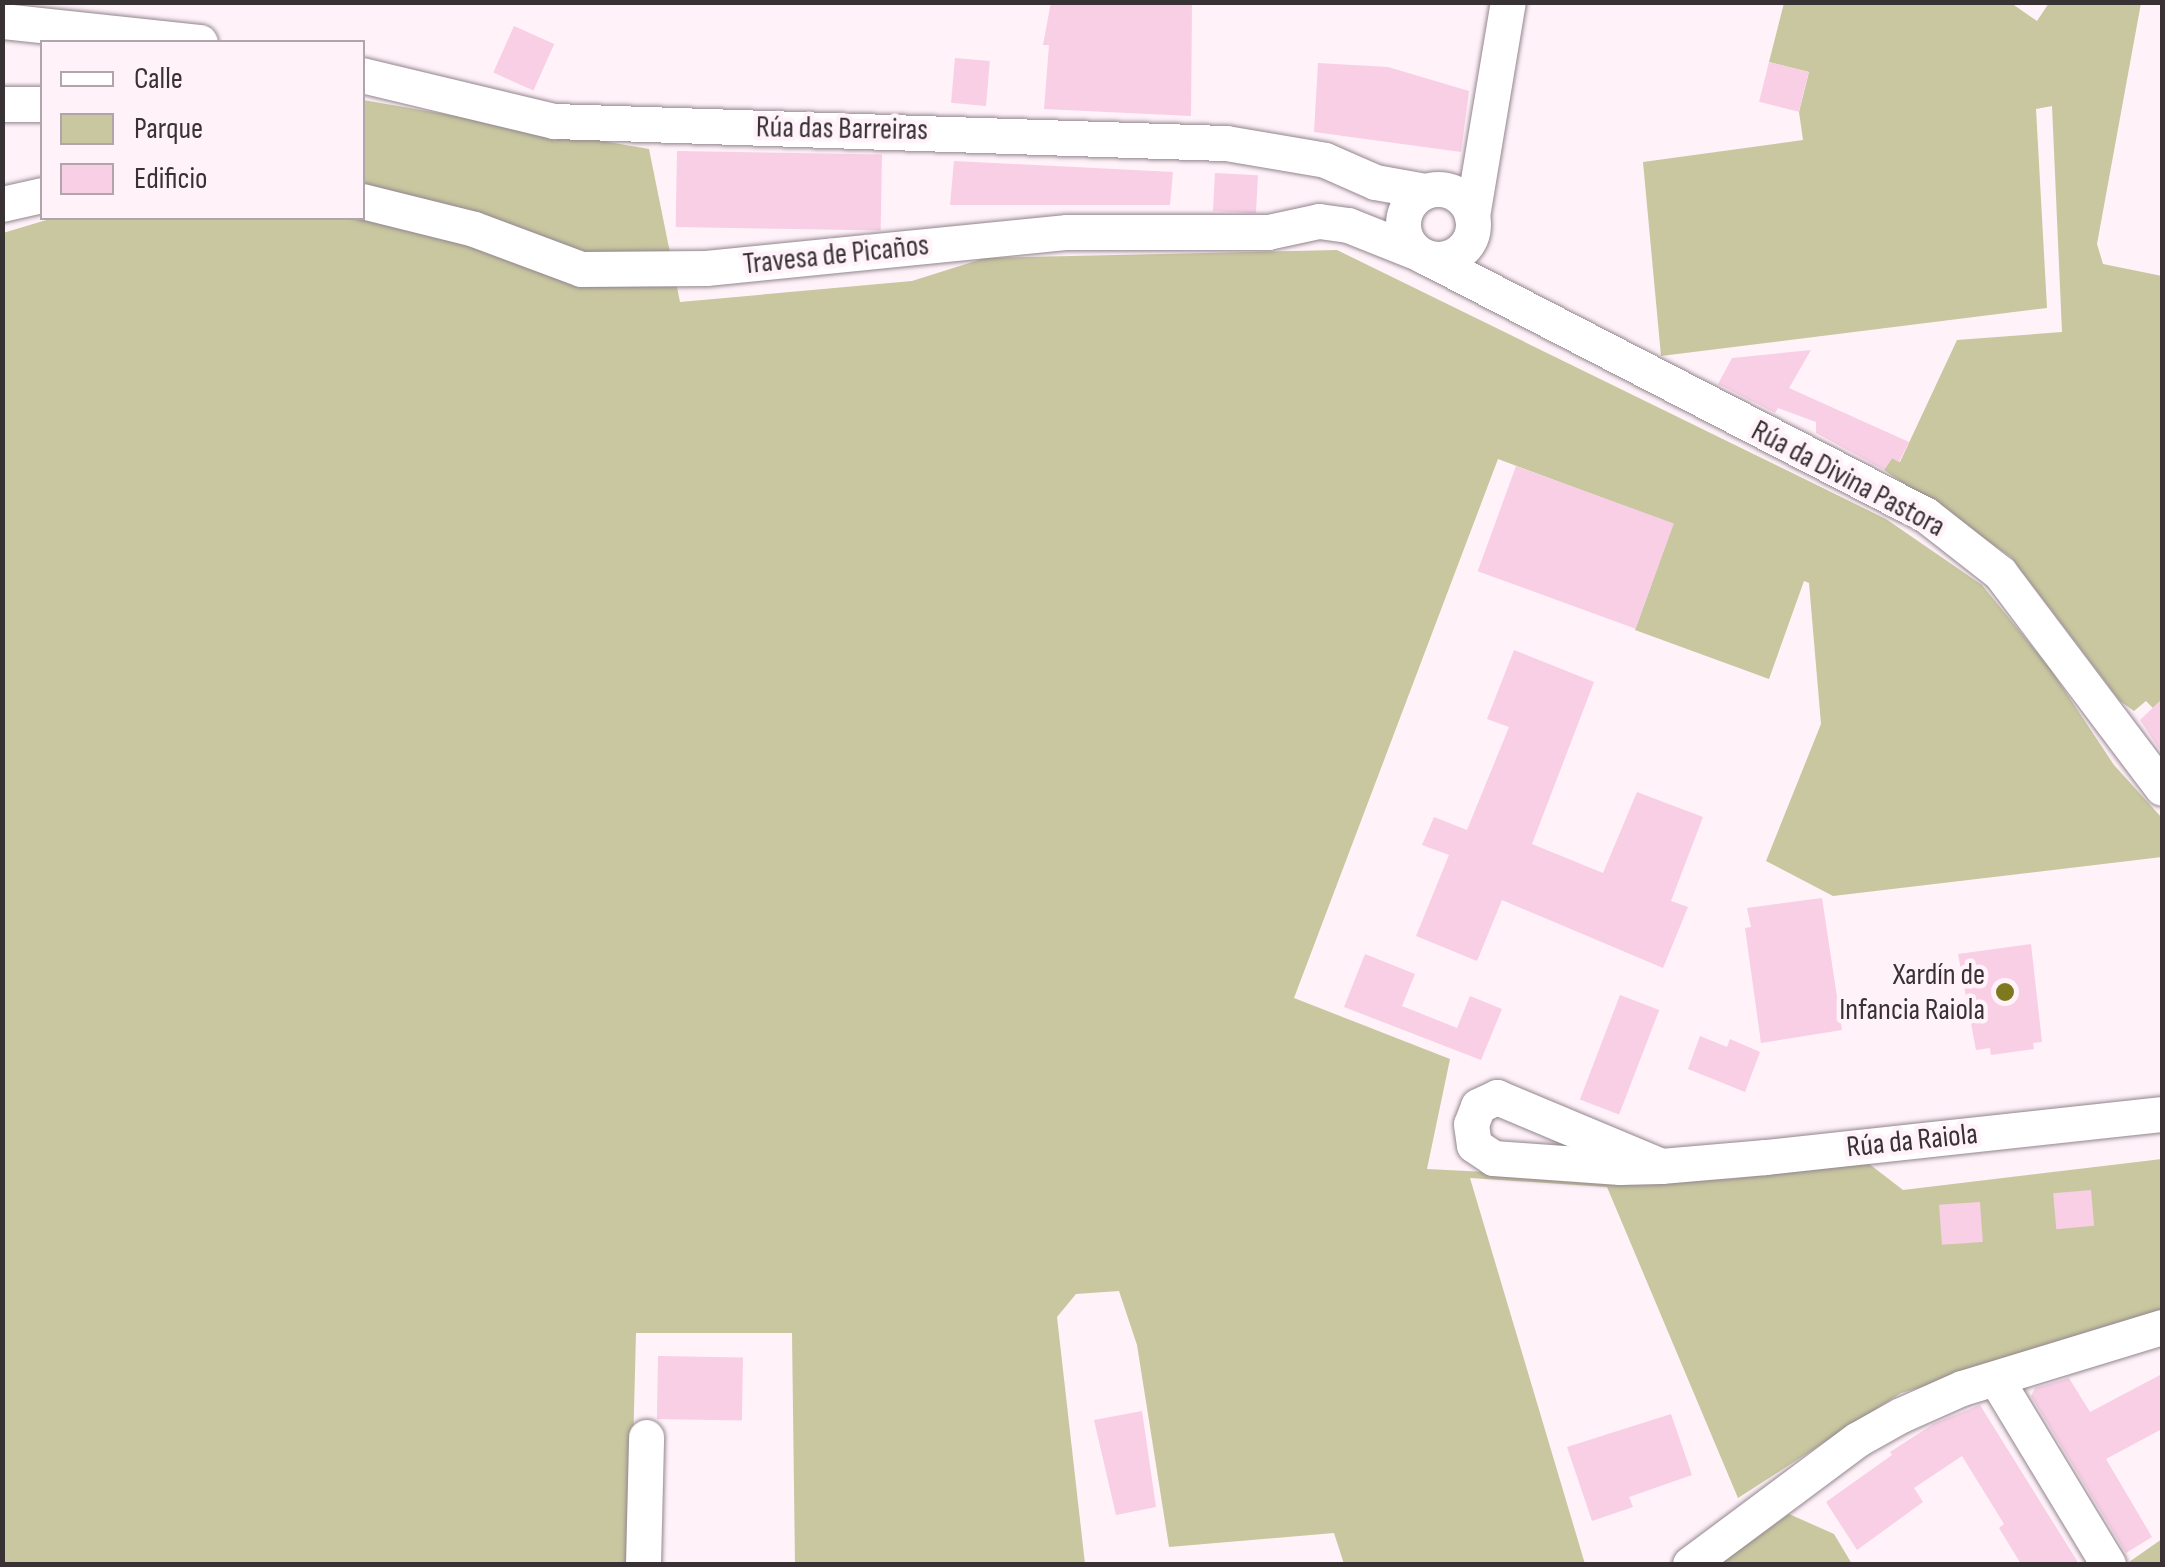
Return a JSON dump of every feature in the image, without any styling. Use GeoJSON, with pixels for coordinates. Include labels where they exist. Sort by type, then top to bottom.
{"type":"FeatureCollection","features":[{"type":"Feature","properties":{"kind":"street"},"geometry":{"type":"LineString","coordinates":[[1331,166],[1373,212],[1415,247],[1453,256],[1464,248],[1455,206],[1484,159],[1508,2]]}},
{"type":"Feature","properties":{"kind":"street"},"geometry":{"type":"LineString","coordinates":[[2,22],[180,40]]}},
{"type":"Feature","properties":{"kind":"street","name":"Rúa das Barreiras"},"geometry":{"type":"LineString","coordinates":[[365,76],[554,121],[1226,143],[1331,166],[1455,206]]}},
{"type":"Feature","properties":{"kind":"street"},"geometry":{"type":"LineString","coordinates":[[2,104],[40,104]]}},
{"type":"Feature","properties":{"kind":"street"},"geometry":{"type":"LineString","coordinates":[[1318,221],[1332,205],[1331,166]]}},
{"type":"Feature","properties":{"kind":"street"},"geometry":{"type":"LineString","coordinates":[[2,204],[40,195]]}},
{"type":"Feature","properties":{"kind":"street","name":"Travesa de Picaños"},"geometry":{"type":"LineString","coordinates":[[365,201],[474,229],[581,269],[706,268],[1067,232],[1268,232],[1318,221],[1348,224],[1415,247]]}},
{"type":"Feature","properties":{"kind":"street"},"geometry":{"type":"LineString","coordinates":[[1415,247],[1407,206],[1455,206]]}},
{"type":"Feature","properties":{"kind":"street"},"geometry":{"type":"LineString","coordinates":[[1455,206],[1503,301]]}},
{"type":"Feature","properties":{"kind":"street","name":"Rúa da Divina Pastora"},"geometry":{"type":"LineString","coordinates":[[1415,247],[1503,301],[1926,515],[2000,573],[2162,788]]}},
{"type":"Feature","properties":{"kind":"street","name":"Rúa da Raiola"},"geometry":{"type":"LineString","coordinates":[[1661,1166],[2162,1114]]}},
{"type":"Feature","properties":{"kind":"street"},"geometry":{"type":"LineString","coordinates":[[1690,1564],[1858,1439],[1962,1388],[2162,1327]]}},
{"type":"Feature","properties":{"kind":"street"},"geometry":{"type":"LineString","coordinates":[[1996,1379],[2108,1564]]}},
{"type":"Feature","properties":{"kind":"street"},"geometry":{"type":"LineString","coordinates":[[643,1564],[646,1437]]}},
{"type":"Feature","properties":{"kind":"green space"},"geometry":{"type":"Polygon","coordinates":[[[1784,3],[2011,3],[2037,21],[2049,3],[2141,3],[2097,244],[2103,264],[2162,276],[2162,708],[2158,703],[2153,708],[2146,701],[2134,711],[2120,701],[2011,557],[1884,470],[1892,458],[1900,462],[1957,340],[2062,332],[2052,106],[2036,109],[2047,308],[1661,356],[1643,162],[1803,140],[1799,112],[1809,72],[1769,62],[1784,3]]]}},
{"type":"Feature","properties":{"kind":"green space"},"geometry":{"type":"Polygon","coordinates":[[[365,100],[649,149],[680,302],[912,281],[985,258],[1337,250],[1886,519],[1982,585],[2049,667],[2114,765],[2162,818],[2162,857],[1833,896],[1766,861],[1821,724],[1809,583],[1804,581],[1769,679],[1635,630],[1673,524],[1498,459],[1294,998],[1450,1059],[1427,1169],[1646,1180],[1729,1179],[1868,1163],[1903,1190],[2162,1159],[2162,1321],[1901,1393],[1738,1498],[1607,1187],[1470,1178],[1585,1564],[1344,1564],[1334,1533],[1169,1547],[1137,1345],[1119,1291],[1076,1294],[1057,1317],[1085,1564],[795,1564],[792,1333],[636,1333],[630,1564],[3,1564],[3,233],[46,220],[365,220],[365,100]]]}},
{"type":"Feature","properties":{"kind":"green space"},"geometry":{"type":"Polygon","coordinates":[[[1789,1514],[1834,1534],[1852,1564],[1720,1564],[1789,1514]]]}},
{"type":"Feature","properties":{"kind":"green space"},"geometry":{"type":"Polygon","coordinates":[[[2162,1539],[2162,1564],[2129,1562],[2162,1539]]]}},
{"type":"Feature","properties":{"kind":"building"},"geometry":{"type":"Polygon","coordinates":[[[1051,2],[1192,2],[1191,116],[1044,109],[1049,45],[1043,45],[1051,2]]]}},
{"type":"Feature","properties":{"kind":"building"},"geometry":{"type":"Polygon","coordinates":[[[514,26],[554,44],[533,90],[493,73],[514,26]]]}},
{"type":"Feature","properties":{"kind":"building"},"geometry":{"type":"Polygon","coordinates":[[[955,58],[990,61],[986,106],[951,103],[955,58]]]}},
{"type":"Feature","properties":{"kind":"building"},"geometry":{"type":"Polygon","coordinates":[[[1769,62],[1809,72],[1799,112],[1759,102],[1769,62]]]}},
{"type":"Feature","properties":{"kind":"building"},"geometry":{"type":"Polygon","coordinates":[[[1318,63],[1388,67],[1469,91],[1461,152],[1314,132],[1318,63]]]}},
{"type":"Feature","properties":{"kind":"building"},"geometry":{"type":"Polygon","coordinates":[[[677,151],[882,155],[881,231],[676,227],[677,151]]]}},
{"type":"Feature","properties":{"kind":"building"},"geometry":{"type":"Polygon","coordinates":[[[954,161],[1173,172],[1170,205],[950,205],[954,161]]]}},
{"type":"Feature","properties":{"kind":"building"},"geometry":{"type":"Polygon","coordinates":[[[1215,173],[1258,175],[1256,213],[1213,211],[1215,173]]]}},
{"type":"Feature","properties":{"kind":"building"},"geometry":{"type":"Polygon","coordinates":[[[1811,350],[1789,388],[1909,442],[1899,462],[1892,458],[1884,470],[1816,433],[1816,422],[1778,408],[1775,413],[1718,384],[1732,358],[1811,350]]]}},
{"type":"Feature","properties":{"kind":"building"},"geometry":{"type":"Polygon","coordinates":[[[1516,466],[1674,523],[1636,629],[1478,571],[1516,466]]]}},
{"type":"Feature","properties":{"kind":"building"},"geometry":{"type":"Polygon","coordinates":[[[1514,650],[1594,682],[1532,844],[1603,873],[1637,792],[1703,817],[1671,901],[1688,907],[1663,968],[1502,900],[1477,961],[1416,936],[1449,855],[1422,845],[1434,817],[1467,830],[1509,727],[1487,719],[1514,650]]]}},
{"type":"Feature","properties":{"kind":"building"},"geometry":{"type":"Polygon","coordinates":[[[2162,699],[2162,753],[2140,720],[2162,699]]]}},
{"type":"Feature","properties":{"kind":"building"},"geometry":{"type":"Polygon","coordinates":[[[1822,898],[1842,1030],[1761,1043],[1745,928],[1751,927],[1747,908],[1822,898]]]}},
{"type":"Feature","properties":{"kind":"building"},"geometry":{"type":"Polygon","coordinates":[[[2031,944],[2042,1042],[2033,1043],[2034,1049],[1991,1055],[1990,1048],[1976,1050],[1958,954],[2031,944]]]}},
{"type":"Feature","properties":{"kind":"building"},"geometry":{"type":"Polygon","coordinates":[[[1365,954],[1415,974],[1402,1006],[1457,1028],[1470,996],[1502,1009],[1481,1060],[1344,1007],[1365,954]]]}},
{"type":"Feature","properties":{"kind":"building"},"geometry":{"type":"Polygon","coordinates":[[[1620,995],[1659,1010],[1619,1115],[1580,1100],[1620,995]]]}},
{"type":"Feature","properties":{"kind":"building"},"geometry":{"type":"Polygon","coordinates":[[[1700,1036],[1727,1047],[1730,1039],[1760,1052],[1745,1092],[1688,1069],[1700,1036]]]}},
{"type":"Feature","properties":{"kind":"building"},"geometry":{"type":"Polygon","coordinates":[[[2091,1190],[2094,1226],[2056,1229],[2053,1193],[2091,1190]]]}},
{"type":"Feature","properties":{"kind":"building"},"geometry":{"type":"Polygon","coordinates":[[[1980,1202],[1983,1242],[1942,1245],[1939,1205],[1980,1202]]]}},
{"type":"Feature","properties":{"kind":"building"},"geometry":{"type":"Polygon","coordinates":[[[658,1356],[743,1357],[742,1420],[657,1419],[658,1356]]]}},
{"type":"Feature","properties":{"kind":"building"},"geometry":{"type":"Polygon","coordinates":[[[2162,1374],[2162,1429],[2106,1459],[2152,1537],[2126,1553],[2031,1396],[2035,1388],[2069,1378],[2090,1412],[2162,1374]]]}},
{"type":"Feature","properties":{"kind":"building"},"geometry":{"type":"Polygon","coordinates":[[[1980,1405],[2079,1564],[2021,1564],[1999,1528],[2004,1524],[1962,1456],[1914,1488],[1923,1502],[1857,1550],[1826,1502],[1935,1423],[1980,1405]]]}},
{"type":"Feature","properties":{"kind":"building"},"geometry":{"type":"Polygon","coordinates":[[[1142,1411],[1156,1507],[1116,1515],[1094,1420],[1142,1411]]]}},
{"type":"Feature","properties":{"kind":"building"},"geometry":{"type":"Polygon","coordinates":[[[1671,1414],[1692,1475],[1629,1497],[1633,1507],[1592,1521],[1567,1447],[1671,1414]]]}},
{"type":"Feature","properties":{"kind":"place","name":"Xardín de Infancia Raiola"},"geometry":{"type":"Point","coordinates":[2005,992]}}]}
